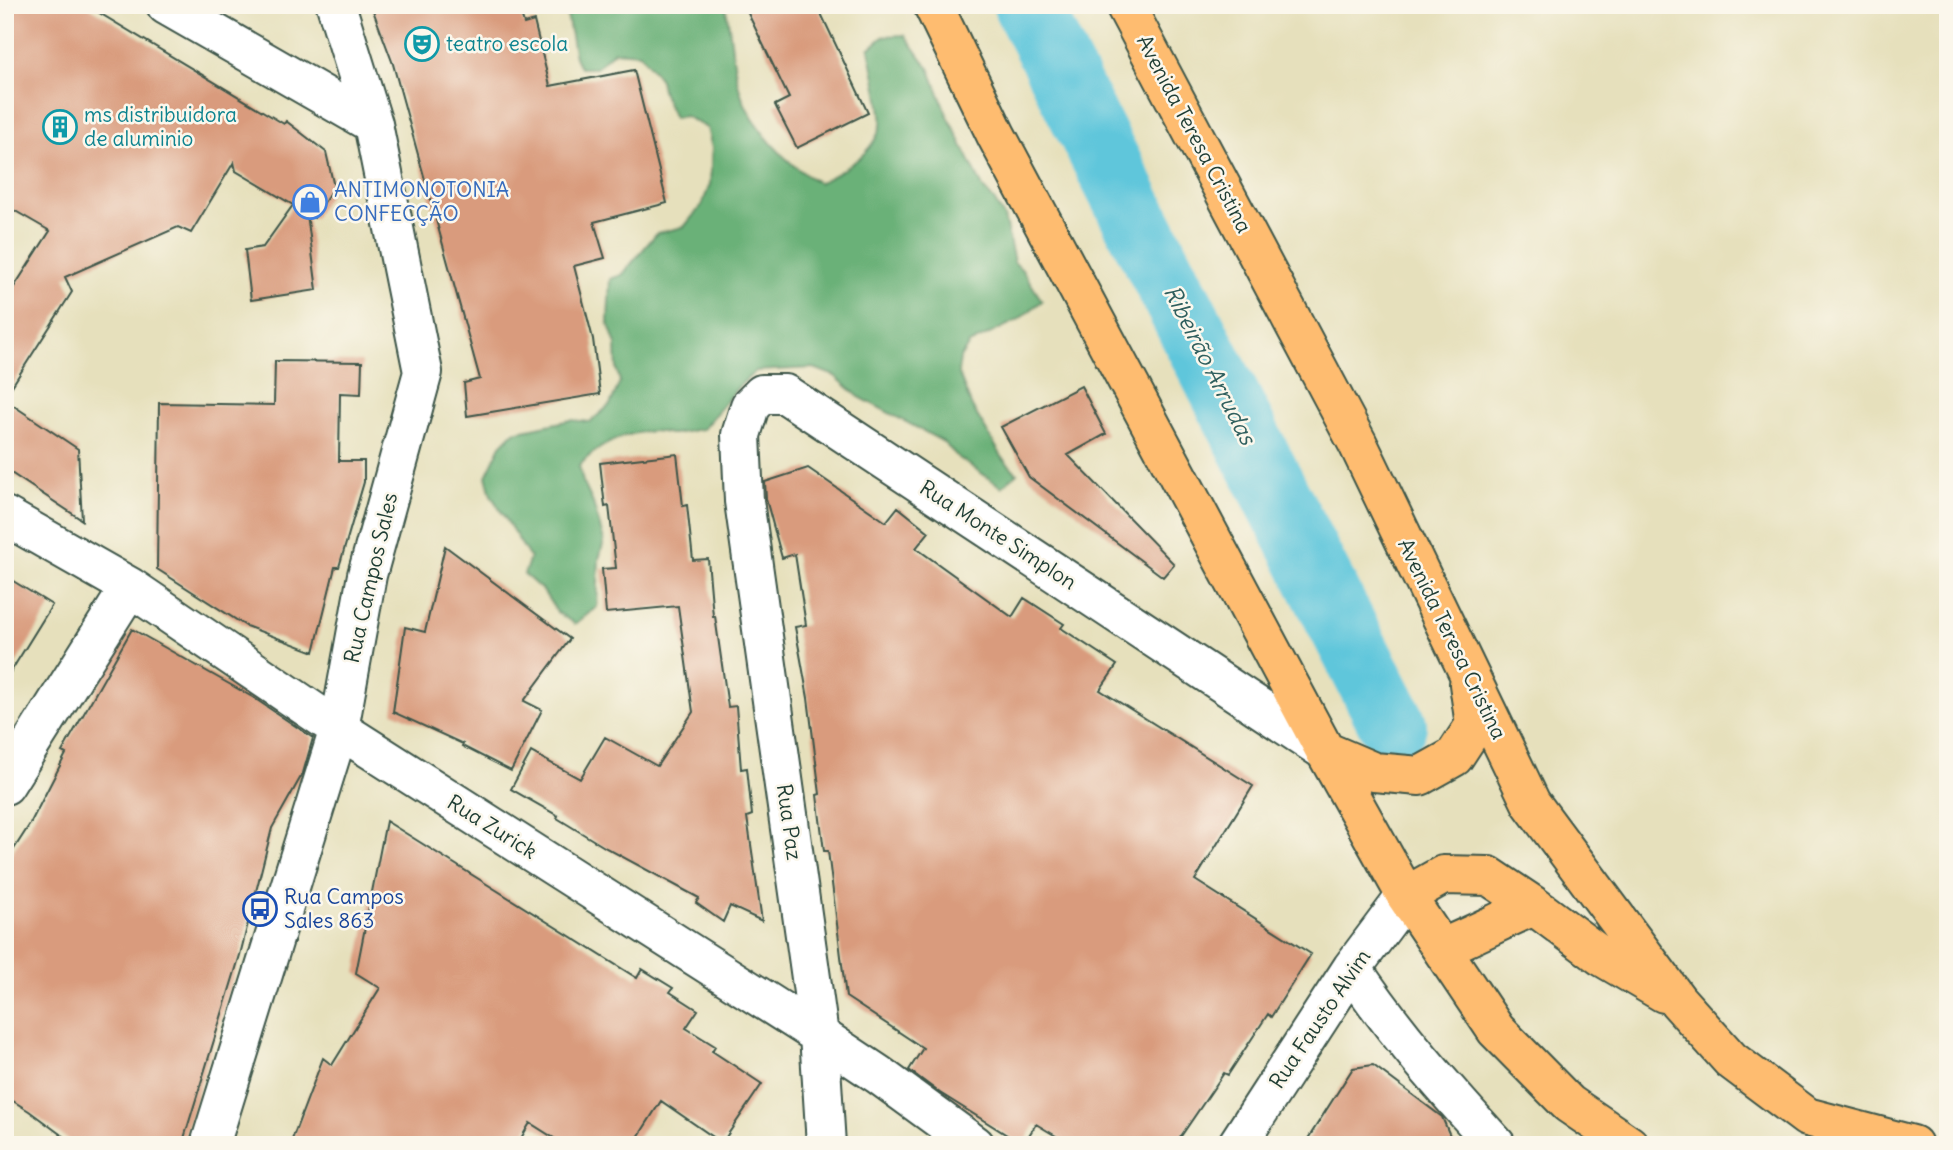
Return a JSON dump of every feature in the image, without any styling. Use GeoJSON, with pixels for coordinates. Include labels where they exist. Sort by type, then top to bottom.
{"type":"FeatureCollection","features":[{"type":"Feature","properties":{"kind":"main road"},"geometry":{"type":"LineString","coordinates":[[933,5],[996,135],[1325,751],[1406,896],[1496,1030],[1569,1104],[1629,1145]]}},
{"type":"Feature","properties":{"kind":"main road","name":"Avenida Teresa Cristina"},"geometry":{"type":"LineString","coordinates":[[1125,5],[1358,444],[1531,803],[1678,1001],[1731,1060],[1807,1117],[1913,1145]]}},
{"type":"Feature","properties":{"kind":"main road"},"geometry":{"type":"LineString","coordinates":[[1325,751],[1374,772],[1420,776],[1454,757],[1475,726],[1467,671]]}},
{"type":"Feature","properties":{"kind":"main road"},"geometry":{"type":"LineString","coordinates":[[1406,896],[1443,875],[1489,876],[1601,956],[1678,1001]]}},
{"type":"Feature","properties":{"kind":"main road"},"geometry":{"type":"LineString","coordinates":[[1442,948],[1483,932],[1505,918],[1534,906]]}},
{"type":"Feature","properties":{"kind":"street"},"geometry":{"type":"LineString","coordinates":[[166,5],[373,124]]}},
{"type":"Feature","properties":{"kind":"street","name":"Rua Campos Sales"},"geometry":{"type":"LineString","coordinates":[[210,1145],[339,729],[367,575],[423,372],[373,124],[336,5]]}},
{"type":"Feature","properties":{"kind":"street","name":"Rua Monte Simplon"},"geometry":{"type":"LineString","coordinates":[[744,501],[741,435],[750,406],[762,394],[785,394],[1325,751]]}},
{"type":"Feature","properties":{"kind":"street","name":"Rua Paz"},"geometry":{"type":"LineString","coordinates":[[744,501],[819,1035],[827,1145]]}},
{"type":"Feature","properties":{"kind":"street","name":"Rua Zurick"},"geometry":{"type":"LineString","coordinates":[[5,516],[130,587],[339,729],[819,1035],[975,1145]]}},
{"type":"Feature","properties":{"kind":"street"},"geometry":{"type":"LineString","coordinates":[[5,785],[130,587]]}},
{"type":"Feature","properties":{"kind":"street","name":"Rua Fausto Alvim"},"geometry":{"type":"LineString","coordinates":[[1237,1145],[1352,968],[1406,896]]}},
{"type":"Feature","properties":{"kind":"street"},"geometry":{"type":"LineString","coordinates":[[1352,968],[1374,1001],[1434,1075],[1496,1145]]}},
{"type":"Feature","properties":{"kind":"green space"},"geometry":{"type":"Polygon","coordinates":[[[562,5],[725,5],[737,79],[745,104],[761,131],[783,156],[819,183],[856,160],[877,136],[881,125],[881,110],[869,49],[884,36],[905,35],[930,70],[946,112],[983,188],[1004,217],[1014,262],[1042,301],[1018,320],[969,344],[960,358],[958,372],[972,407],[1004,460],[1017,473],[1002,487],[959,458],[942,441],[859,397],[835,376],[814,368],[756,371],[738,387],[703,429],[674,434],[653,431],[633,434],[603,446],[579,466],[604,541],[599,559],[597,607],[575,624],[557,612],[543,591],[524,574],[530,558],[491,495],[486,476],[501,445],[514,432],[571,420],[590,422],[610,405],[620,382],[616,345],[608,322],[610,279],[622,275],[657,233],[684,227],[702,205],[710,184],[712,148],[707,128],[685,116],[674,118],[660,80],[640,53],[614,51],[596,68],[580,68],[575,57],[566,10],[562,5]]]}},
{"type":"Feature","properties":{"kind":"building"},"geometry":{"type":"Polygon","coordinates":[[[5,5],[86,5],[284,124],[286,121],[326,152],[334,187],[314,218],[307,214],[317,290],[251,300],[245,250],[263,247],[293,205],[236,171],[234,162],[191,233],[178,227],[65,277],[72,292],[5,397],[5,301],[50,231],[5,205],[5,5]]]}},
{"type":"Feature","properties":{"kind":"building"},"geometry":{"type":"Polygon","coordinates":[[[371,5],[518,5],[524,24],[534,21],[550,86],[634,70],[667,203],[594,222],[605,258],[574,266],[593,339],[600,394],[467,416],[464,383],[480,379],[393,64],[371,5]]]}},
{"type":"Feature","properties":{"kind":"building"},"geometry":{"type":"Polygon","coordinates":[[[744,5],[817,5],[868,113],[797,148],[775,105],[789,98],[744,5]]]}},
{"type":"Feature","properties":{"kind":"building"},"geometry":{"type":"Polygon","coordinates":[[[275,361],[362,362],[361,394],[340,393],[339,461],[364,461],[364,482],[339,567],[335,567],[314,652],[246,626],[157,569],[159,403],[274,405],[275,361]]]}},
{"type":"Feature","properties":{"kind":"building"},"geometry":{"type":"Polygon","coordinates":[[[1081,386],[1106,434],[1068,455],[1174,564],[1163,577],[1029,477],[1001,427],[1081,386]]]}},
{"type":"Feature","properties":{"kind":"building"},"geometry":{"type":"Polygon","coordinates":[[[5,400],[78,449],[82,520],[5,469],[5,400]]]}},
{"type":"Feature","properties":{"kind":"building"},"geometry":{"type":"Polygon","coordinates":[[[677,454],[683,506],[687,505],[693,560],[708,559],[713,616],[728,707],[736,706],[741,769],[747,768],[752,815],[747,817],[762,921],[730,906],[723,922],[696,903],[699,898],[606,848],[511,789],[531,752],[580,779],[605,737],[657,766],[693,712],[678,606],[606,613],[602,569],[616,568],[609,506],[605,507],[600,463],[677,454]]]}},
{"type":"Feature","properties":{"kind":"building"},"geometry":{"type":"Polygon","coordinates":[[[808,468],[886,522],[898,507],[929,532],[916,548],[1012,617],[1024,598],[1064,624],[1061,628],[1117,665],[1100,690],[1253,786],[1195,880],[1311,954],[1271,1017],[1268,1014],[1228,1075],[1224,1073],[1175,1145],[1071,1145],[1036,1124],[1023,1145],[940,1093],[909,1070],[923,1048],[846,997],[828,851],[824,851],[808,698],[795,627],[806,625],[795,554],[782,558],[766,499],[765,482],[808,468]]]}},
{"type":"Feature","properties":{"kind":"building"},"geometry":{"type":"Polygon","coordinates":[[[445,546],[570,639],[524,701],[542,710],[511,771],[462,746],[463,744],[393,712],[405,627],[425,632],[445,546]]]}},
{"type":"Feature","properties":{"kind":"building"},"geometry":{"type":"Polygon","coordinates":[[[5,576],[52,605],[5,681],[5,576]]]}},
{"type":"Feature","properties":{"kind":"building"},"geometry":{"type":"Polygon","coordinates":[[[132,629],[254,698],[313,738],[303,773],[272,828],[240,955],[182,1145],[75,1145],[5,1096],[5,863],[30,824],[66,754],[62,752],[132,629]]]}},
{"type":"Feature","properties":{"kind":"building"},"geometry":{"type":"Polygon","coordinates":[[[386,821],[637,978],[642,969],[673,988],[670,992],[698,1010],[686,1028],[715,1046],[712,1051],[762,1084],[722,1143],[661,1101],[633,1145],[565,1145],[530,1123],[517,1145],[290,1145],[323,1058],[332,1065],[380,988],[356,973],[386,821]]]}},
{"type":"Feature","properties":{"kind":"building"},"geometry":{"type":"Polygon","coordinates":[[[1373,1065],[1442,1117],[1454,1145],[1304,1145],[1353,1068],[1373,1065]]]}},
{"type":"Feature","properties":{"kind":"waterway","name":"Ribeirão Arrudas"},"geometry":{"type":"LineString","coordinates":[[1027,5],[1393,725]]}},
{"type":"Feature","properties":{"kind":"place","name":"teatro escola"},"geometry":{"type":"Point","coordinates":[422,44]}},
{"type":"Feature","properties":{"kind":"place","name":"ms distribuidora de aluminio"},"geometry":{"type":"Point","coordinates":[60,127]}},
{"type":"Feature","properties":{"kind":"place","name":"ANTIMONOTONIA CONFECÇÃO"},"geometry":{"type":"Point","coordinates":[310,202]}},
{"type":"Feature","properties":{"kind":"place","name":"Rua Campos Sales 863"},"geometry":{"type":"Point","coordinates":[260,909]}}]}
